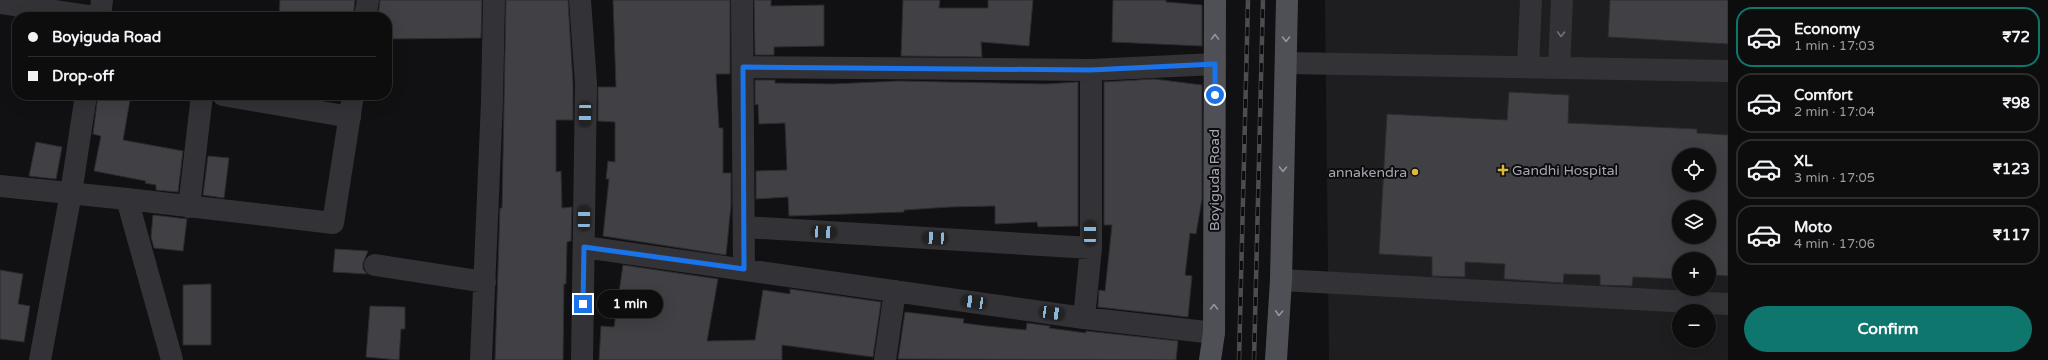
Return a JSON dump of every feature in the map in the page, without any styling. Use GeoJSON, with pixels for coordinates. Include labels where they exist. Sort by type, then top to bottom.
{"type":"FeatureCollection","features":[{"type":"Feature","properties":{"kind":"main road","name":"Boyiguda Road"},"geometry":{"type":"LineString","coordinates":[[1210,360],[1214,333],[1215,0]]}},
{"type":"Feature","properties":{"kind":"main road"},"geometry":{"type":"LineString","coordinates":[[1276,360],[1281,280],[1287,0]]}},
{"type":"Feature","properties":{"kind":"street"},"geometry":{"type":"LineString","coordinates":[[101,12],[102,0]]}},
{"type":"Feature","properties":{"kind":"street"},"geometry":{"type":"LineString","coordinates":[[366,12],[368,0]]}},
{"type":"Feature","properties":{"kind":"street"},"geometry":{"type":"LineString","coordinates":[[481,360],[494,0]]}},
{"type":"Feature","properties":{"kind":"street"},"geometry":{"type":"LineString","coordinates":[[580,0],[586,84],[582,360]]}},
{"type":"Feature","properties":{"kind":"street"},"geometry":{"type":"LineString","coordinates":[[742,0],[744,269]]}},
{"type":"Feature","properties":{"kind":"street"},"geometry":{"type":"LineString","coordinates":[[1528,67],[1531,0]]}},
{"type":"Feature","properties":{"kind":"street"},"geometry":{"type":"LineString","coordinates":[[1560,68],[1562,0]]}},
{"type":"Feature","properties":{"kind":"street"},"geometry":{"type":"LineString","coordinates":[[0,3],[61,12]]}},
{"type":"Feature","properties":{"kind":"street"},"geometry":{"type":"LineString","coordinates":[[743,67],[1090,70],[1215,64]]}},
{"type":"Feature","properties":{"kind":"street"},"geometry":{"type":"LineString","coordinates":[[1286,64],[1728,71]]}},
{"type":"Feature","properties":{"kind":"street"},"geometry":{"type":"LineString","coordinates":[[1084,318],[1090,248],[1090,70]]}},
{"type":"Feature","properties":{"kind":"street"},"geometry":{"type":"LineString","coordinates":[[40,360],[71,193],[85,100]]}},
{"type":"Feature","properties":{"kind":"street"},"geometry":{"type":"LineString","coordinates":[[189,207],[201,100]]}},
{"type":"Feature","properties":{"kind":"street"},"geometry":{"type":"LineString","coordinates":[[252,100],[350,117]]}},
{"type":"Feature","properties":{"kind":"street"},"geometry":{"type":"LineString","coordinates":[[0,186],[127,198],[189,207],[333,223],[352,100]]}},
{"type":"Feature","properties":{"kind":"street"},"geometry":{"type":"LineString","coordinates":[[127,198],[172,360]]}},
{"type":"Feature","properties":{"kind":"street"},"geometry":{"type":"LineString","coordinates":[[744,227],[1090,248]]}},
{"type":"Feature","properties":{"kind":"street"},"geometry":{"type":"LineString","coordinates":[[584,247],[1084,318],[1214,333]]}},
{"type":"Feature","properties":{"kind":"street"},"geometry":{"type":"LineString","coordinates":[[375,265],[485,282]]}},
{"type":"Feature","properties":{"kind":"street"},"geometry":{"type":"LineString","coordinates":[[1281,280],[1728,304]]}},
{"type":"Feature","properties":{"kind":"street"},"geometry":{"type":"LineString","coordinates":[[885,360],[895,291]]}},
{"type":"Feature","properties":{"kind":"shaded area","name":"Gandhi Hospital"},"geometry":{"type":"Polygon","coordinates":[[[1325,0],[1728,0],[1728,360],[1329,360],[1325,0]]]}},
{"type":"Feature","properties":{"kind":"building"},"geometry":{"type":"Polygon","coordinates":[[[280,0],[355,0],[354,12],[279,12],[280,0]]]}},
{"type":"Feature","properties":{"kind":"building"},"geometry":{"type":"Polygon","coordinates":[[[380,0],[482,0],[481,38],[392,39],[392,12],[379,12],[380,0]]]}},
{"type":"Feature","properties":{"kind":"building"},"geometry":{"type":"Polygon","coordinates":[[[506,0],[568,0],[573,84],[573,120],[556,120],[556,172],[561,171],[562,208],[572,207],[571,241],[567,242],[566,284],[564,284],[563,360],[495,360],[500,208],[502,208],[506,0]]]}},
{"type":"Feature","properties":{"kind":"building"},"geometry":{"type":"Polygon","coordinates":[[[613,0],[730,0],[730,74],[716,74],[719,128],[723,128],[723,173],[731,173],[731,205],[726,255],[603,236],[609,179],[606,179],[608,161],[615,162],[615,122],[598,121],[598,87],[616,87],[613,0]]]}},
{"type":"Feature","properties":{"kind":"building"},"geometry":{"type":"Polygon","coordinates":[[[754,0],[771,0],[771,6],[824,5],[824,46],[774,47],[774,55],[755,55],[754,0]]]}},
{"type":"Feature","properties":{"kind":"building"},"geometry":{"type":"Polygon","coordinates":[[[903,0],[940,0],[939,8],[988,8],[988,0],[1033,0],[1029,46],[981,42],[982,57],[901,56],[903,0]]]}},
{"type":"Feature","properties":{"kind":"building"},"geometry":{"type":"Polygon","coordinates":[[[1113,0],[1166,0],[1166,2],[1202,5],[1202,46],[1112,42],[1113,0]]]}},
{"type":"Feature","properties":{"kind":"building"},"geometry":{"type":"Polygon","coordinates":[[[1610,0],[1728,0],[1728,44],[1608,37],[1610,0]]]}},
{"type":"Feature","properties":{"kind":"building"},"geometry":{"type":"Polygon","coordinates":[[[1154,79],[1202,85],[1202,199],[1196,234],[1190,233],[1185,275],[1192,276],[1188,317],[1098,307],[1099,290],[1105,291],[1112,225],[1104,225],[1104,82],[1154,79]]]}},
{"type":"Feature","properties":{"kind":"building"},"geometry":{"type":"Polygon","coordinates":[[[755,80],[775,80],[775,83],[832,84],[900,81],[1046,84],[1078,82],[1078,226],[1038,227],[1037,222],[995,224],[995,206],[904,210],[904,212],[789,216],[788,197],[756,199],[756,171],[787,170],[785,123],[759,124],[758,104],[755,105],[755,80]]]}},
{"type":"Feature","properties":{"kind":"building"},"geometry":{"type":"Polygon","coordinates":[[[1509,92],[1569,95],[1568,123],[1697,129],[1697,133],[1728,135],[1728,276],[1716,275],[1716,252],[1672,252],[1672,279],[1633,277],[1632,286],[1600,285],[1600,275],[1564,274],[1563,283],[1504,279],[1505,264],[1465,262],[1465,277],[1432,276],[1432,257],[1379,254],[1387,114],[1507,120],[1509,92]]]}},
{"type":"Feature","properties":{"kind":"building"},"geometry":{"type":"Polygon","coordinates":[[[97,100],[130,100],[123,140],[183,151],[178,192],[156,190],[156,185],[145,183],[146,181],[94,171],[101,136],[93,134],[97,100]]]}},
{"type":"Feature","properties":{"kind":"building"},"geometry":{"type":"Polygon","coordinates":[[[36,142],[62,147],[56,179],[29,176],[36,142]]]}},
{"type":"Feature","properties":{"kind":"building"},"geometry":{"type":"Polygon","coordinates":[[[208,156],[229,158],[224,198],[203,195],[208,156]]]}},
{"type":"Feature","properties":{"kind":"building"},"geometry":{"type":"Polygon","coordinates":[[[153,215],[187,219],[183,251],[154,248],[151,237],[153,215]]]}},
{"type":"Feature","properties":{"kind":"building"},"geometry":{"type":"Polygon","coordinates":[[[335,249],[368,251],[363,263],[363,269],[367,274],[333,272],[335,249]]]}},
{"type":"Feature","properties":{"kind":"building"},"geometry":{"type":"Polygon","coordinates":[[[623,265],[718,279],[707,341],[755,340],[763,290],[790,294],[790,289],[881,302],[873,357],[782,345],[782,360],[599,360],[601,326],[614,327],[623,265]]]}},
{"type":"Feature","properties":{"kind":"building"},"geometry":{"type":"Polygon","coordinates":[[[0,270],[23,274],[18,304],[30,306],[24,342],[0,339],[0,270]]]}},
{"type":"Feature","properties":{"kind":"building"},"geometry":{"type":"Polygon","coordinates":[[[211,284],[211,345],[183,345],[183,285],[211,284]]]}},
{"type":"Feature","properties":{"kind":"building"},"geometry":{"type":"Polygon","coordinates":[[[370,306],[405,307],[405,329],[401,329],[399,360],[366,357],[370,306]]]}},
{"type":"Feature","properties":{"kind":"building"},"geometry":{"type":"Polygon","coordinates":[[[905,312],[964,319],[963,323],[986,326],[1026,330],[1027,323],[1050,326],[1049,328],[1086,333],[1086,331],[1178,341],[1176,360],[898,359],[905,312]]]}},
{"type":"Feature","properties":{"kind":"railway"},"geometry":{"type":"LineString","coordinates":[[1239,360],[1248,0]]}},
{"type":"Feature","properties":{"kind":"railway"},"geometry":{"type":"LineString","coordinates":[[1254,360],[1263,0]]}},
{"type":"Feature","properties":{"kind":"place","name":"Gandhi Hospital"},"geometry":{"type":"Point","coordinates":[1503,170]}},
{"type":"Feature","properties":{"kind":"place","name":"annakendra"},"geometry":{"type":"Point","coordinates":[1415,172]}},
{"type":"Feature","properties":{"kind":"route"},"geometry":{"type":"LineString","coordinates":[[583,304],[584,247],[744,269],[743,67],[1090,70],[1215,64],[1215,95]]}}]}
